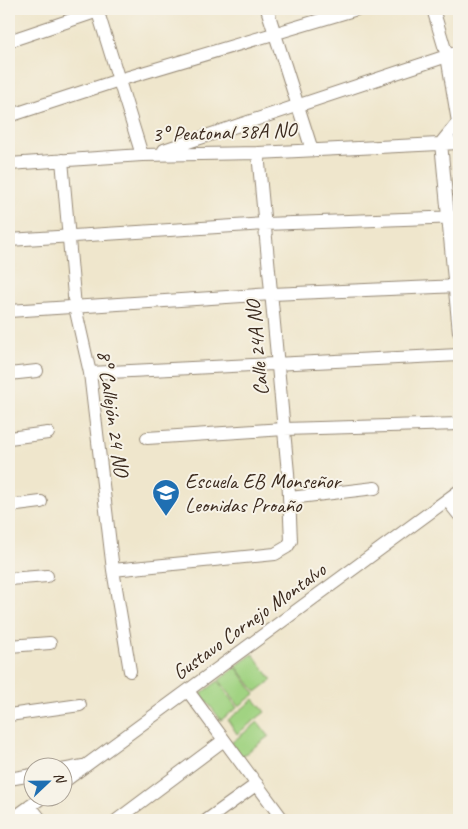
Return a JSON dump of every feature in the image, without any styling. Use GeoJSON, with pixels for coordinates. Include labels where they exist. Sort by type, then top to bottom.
{"type":"FeatureCollection","features":[{"type":"Feature","properties":{"kind":"street"},"geometry":{"type":"LineString","coordinates":[[267,9],[312,150]]}},
{"type":"Feature","properties":{"kind":"street"},"geometry":{"type":"LineString","coordinates":[[9,116],[120,80],[357,9]]}},
{"type":"Feature","properties":{"kind":"street"},"geometry":{"type":"LineString","coordinates":[[433,9],[453,54],[459,122],[441,142],[453,217],[459,332]]}},
{"type":"Feature","properties":{"kind":"street"},"geometry":{"type":"LineString","coordinates":[[9,41],[100,10],[120,80],[146,155],[453,54]]}},
{"type":"Feature","properties":{"kind":"street","name":"3° Peatonal 38A NO"},"geometry":{"type":"LineString","coordinates":[[9,164],[146,155],[258,153],[441,142],[459,143]]}},
{"type":"Feature","properties":{"kind":"street","name":"Calle 24A NO"},"geometry":{"type":"LineString","coordinates":[[114,570],[275,554],[287,547],[291,541],[290,498],[258,153]]}},
{"type":"Feature","properties":{"kind":"street","name":"8° Callejón 24 NO"},"geometry":{"type":"LineString","coordinates":[[62,160],[75,307],[90,373],[114,570],[130,671]]}},
{"type":"Feature","properties":{"kind":"street"},"geometry":{"type":"LineString","coordinates":[[9,240],[265,224],[453,217]]}},
{"type":"Feature","properties":{"kind":"street"},"geometry":{"type":"LineString","coordinates":[[9,311],[272,294],[457,286]]}},
{"type":"Feature","properties":{"kind":"street"},"geometry":{"type":"LineString","coordinates":[[90,373],[459,355]]}},
{"type":"Feature","properties":{"kind":"street"},"geometry":{"type":"LineString","coordinates":[[9,374],[37,371]]}},
{"type":"Feature","properties":{"kind":"street"},"geometry":{"type":"LineString","coordinates":[[146,438],[284,429],[459,424]]}},
{"type":"Feature","properties":{"kind":"street"},"geometry":{"type":"LineString","coordinates":[[9,438],[48,433]]}},
{"type":"Feature","properties":{"kind":"street"},"geometry":{"type":"LineString","coordinates":[[290,498],[375,488]]}},
{"type":"Feature","properties":{"kind":"street","name":"Gustavo Cornejo Montalvo"},"geometry":{"type":"LineString","coordinates":[[72,776],[459,491]]}},
{"type":"Feature","properties":{"kind":"street"},"geometry":{"type":"LineString","coordinates":[[447,500],[459,515]]}},
{"type":"Feature","properties":{"kind":"street"},"geometry":{"type":"LineString","coordinates":[[9,506],[41,502]]}},
{"type":"Feature","properties":{"kind":"street"},"geometry":{"type":"LineString","coordinates":[[9,579],[47,576]]}},
{"type":"Feature","properties":{"kind":"street"},"geometry":{"type":"LineString","coordinates":[[9,646],[50,643]]}},
{"type":"Feature","properties":{"kind":"street"},"geometry":{"type":"LineString","coordinates":[[188,691],[283,820]]}},
{"type":"Feature","properties":{"kind":"street"},"geometry":{"type":"LineString","coordinates":[[9,715],[80,705]]}},
{"type":"Feature","properties":{"kind":"street"},"geometry":{"type":"LineString","coordinates":[[117,820],[224,740]]}},
{"type":"Feature","properties":{"kind":"street"},"geometry":{"type":"LineString","coordinates":[[72,768],[86,766]]}},
{"type":"Feature","properties":{"kind":"street"},"geometry":{"type":"LineString","coordinates":[[9,779],[22,777]]}},
{"type":"Feature","properties":{"kind":"street"},"geometry":{"type":"LineString","coordinates":[[207,820],[257,784]]}},
{"type":"Feature","properties":{"kind":"street"},"geometry":{"type":"LineString","coordinates":[[11,820],[30,806],[41,820]]}},
{"type":"Feature","properties":{"kind":"green space"},"geometry":{"type":"Polygon","coordinates":[[[253,654],[272,680],[256,692],[236,666],[253,654]]]}},
{"type":"Feature","properties":{"kind":"green space"},"geometry":{"type":"Polygon","coordinates":[[[236,667],[255,694],[239,706],[219,680],[236,667]]]}},
{"type":"Feature","properties":{"kind":"green space"},"geometry":{"type":"Polygon","coordinates":[[[218,681],[237,708],[221,720],[201,694],[218,681]]]}},
{"type":"Feature","properties":{"kind":"green space"},"geometry":{"type":"Polygon","coordinates":[[[254,699],[265,712],[237,734],[228,720],[254,699]]]}},
{"type":"Feature","properties":{"kind":"green space"},"geometry":{"type":"Polygon","coordinates":[[[258,722],[269,736],[241,757],[231,743],[258,722]]]}},
{"type":"Feature","properties":{"kind":"place","name":"Escuela EB Monseñor Leonidas Proaño"},"geometry":{"type":"Point","coordinates":[166,517]}}]}
